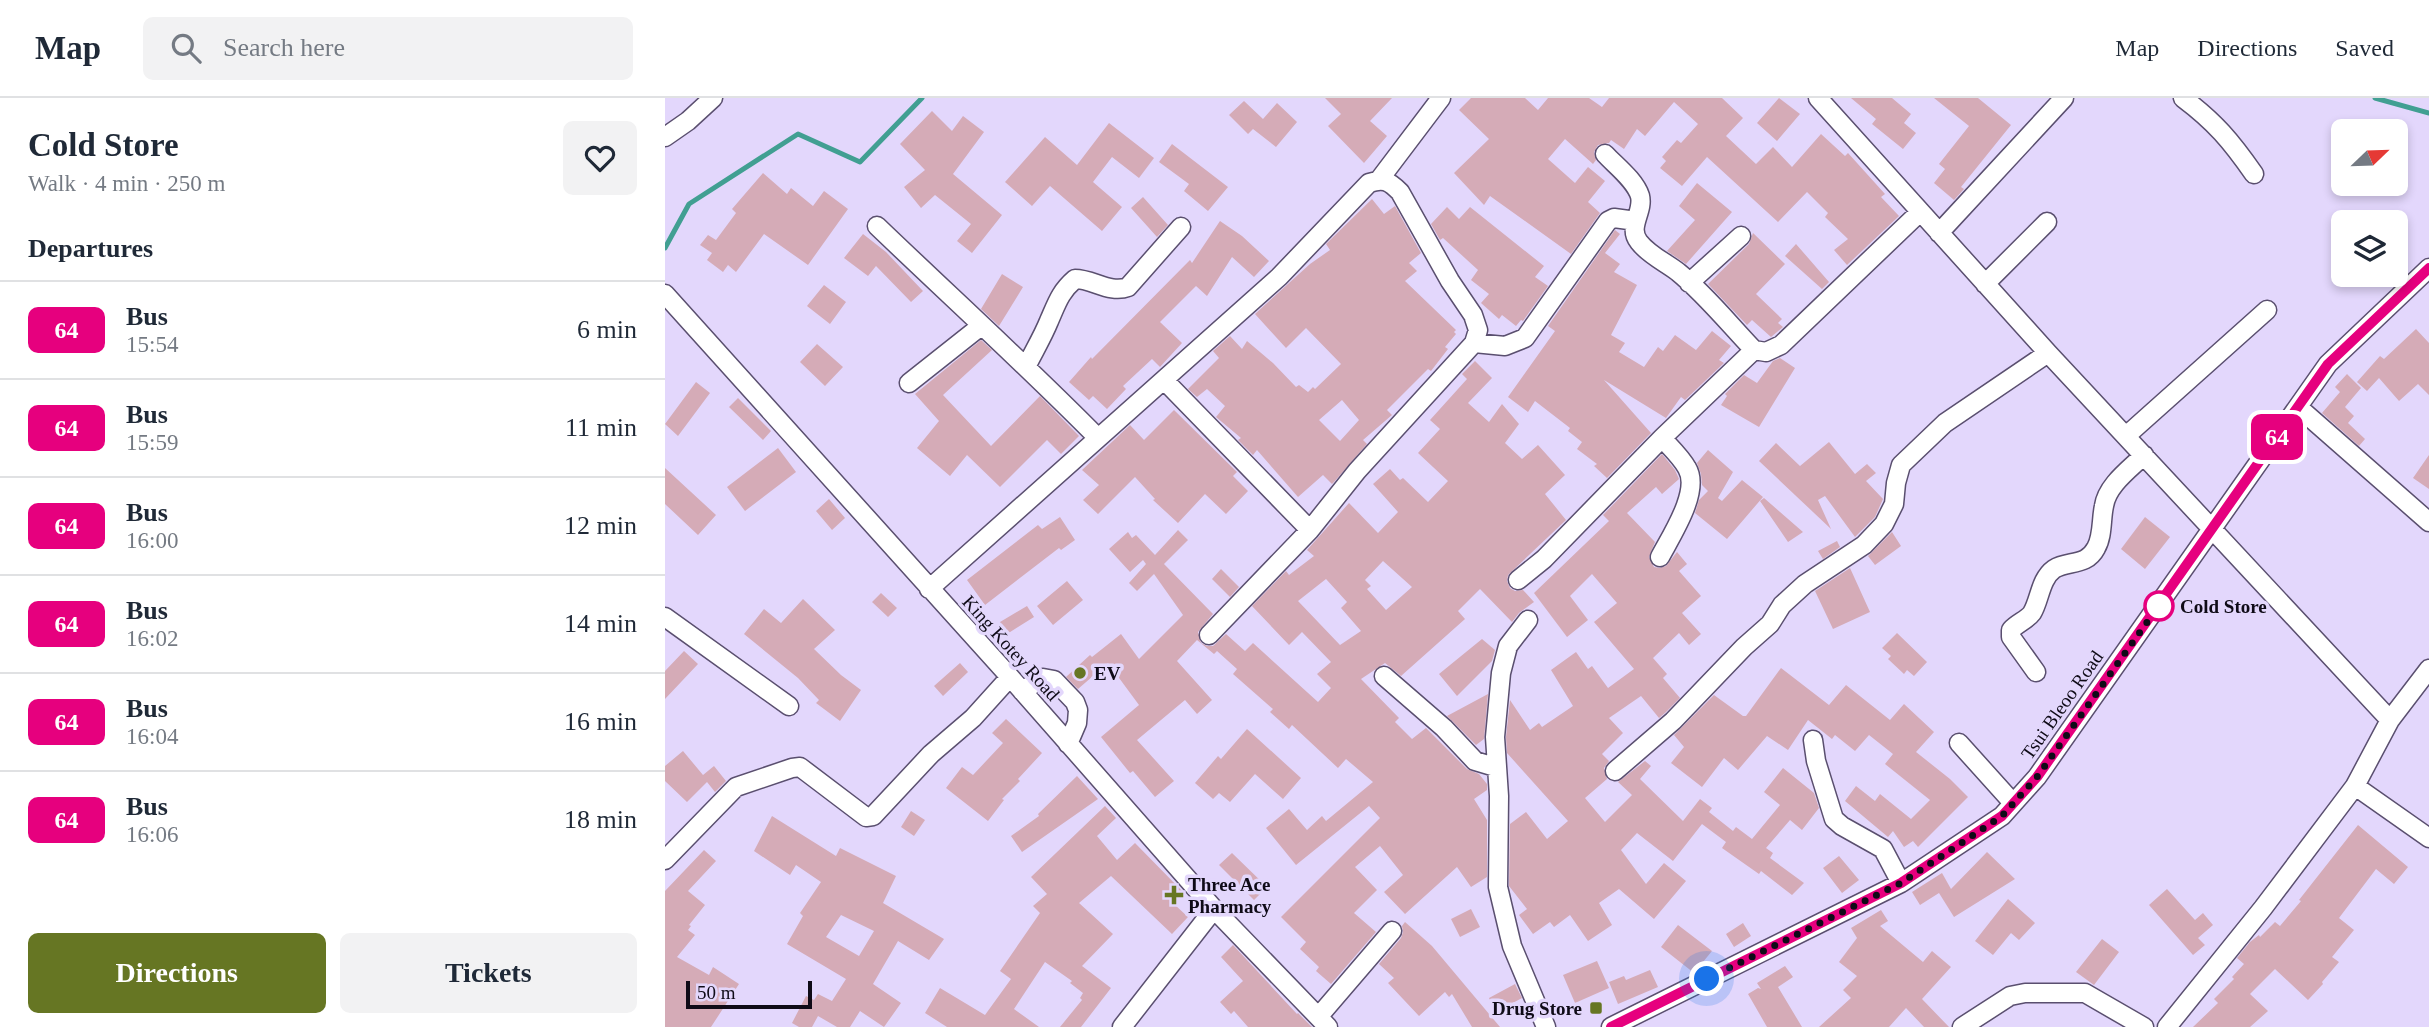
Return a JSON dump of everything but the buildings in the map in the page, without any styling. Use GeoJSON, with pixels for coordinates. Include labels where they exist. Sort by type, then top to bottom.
{"type":"FeatureCollection","features":[{"type":"Feature","properties":{"kind":"street"},"geometry":{"type":"LineString","coordinates":[[665,137],[713,98]]}},
{"type":"Feature","properties":{"kind":"street"},"geometry":{"type":"LineString","coordinates":[[1379,180],[1441,98]]}},
{"type":"Feature","properties":{"kind":"street"},"geometry":{"type":"LineString","coordinates":[[1818,98],[1985,284],[2390,720]]}},
{"type":"Feature","properties":{"kind":"street"},"geometry":{"type":"LineString","coordinates":[[1939,233],[2064,98]]}},
{"type":"Feature","properties":{"kind":"street"},"geometry":{"type":"LineString","coordinates":[[2183,98],[2210,118],[2230,139],[2255,174]]}},
{"type":"Feature","properties":{"kind":"street"},"geometry":{"type":"LineString","coordinates":[[1605,154],[1634,185],[1640,197],[1633,229],[1636,240],[1645,250],[1679,273],[1754,350],[1766,352],[1781,345],[1920,212]]}},
{"type":"Feature","properties":{"kind":"street"},"geometry":{"type":"LineString","coordinates":[[929,589],[1279,277],[1369,183],[1389,181],[1400,192],[1450,281],[1473,315],[1478,330],[1474,343],[1357,471],[1310,530],[1209,635]]}},
{"type":"Feature","properties":{"kind":"street"},"geometry":{"type":"LineString","coordinates":[[1474,343],[1505,346],[1525,338],[1608,221],[1614,218],[1636,221]]}},
{"type":"Feature","properties":{"kind":"street"},"geometry":{"type":"LineString","coordinates":[[1985,284],[2047,222]]}},
{"type":"Feature","properties":{"kind":"street"},"geometry":{"type":"LineString","coordinates":[[877,226],[981,326],[1027,365],[1098,438]]}},
{"type":"Feature","properties":{"kind":"street"},"geometry":{"type":"LineString","coordinates":[[1027,365],[1058,296],[1066,287],[1075,279],[1087,279],[1120,290],[1128,287],[1181,227]]}},
{"type":"Feature","properties":{"kind":"street"},"geometry":{"type":"LineString","coordinates":[[1689,284],[1741,236]]}},
{"type":"Feature","properties":{"kind":"street","name":"Tsui Bleoo Road"},"geometry":{"type":"LineString","coordinates":[[1611,1027],[1901,883],[2002,816],[2037,777],[2328,364],[2429,268]]}},
{"type":"Feature","properties":{"kind":"street","name":"King Kotey Road"},"geometry":{"type":"LineString","coordinates":[[671,300],[1010,677],[1214,909],[1324,1021]]}},
{"type":"Feature","properties":{"kind":"street"},"geometry":{"type":"LineString","coordinates":[[2126,436],[2267,310]]}},
{"type":"Feature","properties":{"kind":"street"},"geometry":{"type":"LineString","coordinates":[[909,383],[981,326]]}},
{"type":"Feature","properties":{"kind":"street"},"geometry":{"type":"LineString","coordinates":[[1518,580],[1545,559],[1662,438],[1754,350]]}},
{"type":"Feature","properties":{"kind":"street"},"geometry":{"type":"LineString","coordinates":[[1615,771],[1673,720],[1770,624],[1789,598],[1805,584],[1864,545],[1884,524],[1894,504],[1901,465],[1945,422],[2049,353]]}},
{"type":"Feature","properties":{"kind":"street"},"geometry":{"type":"LineString","coordinates":[[1164,380],[1310,530]]}},
{"type":"Feature","properties":{"kind":"street"},"geometry":{"type":"LineString","coordinates":[[2298,407],[2429,522]]}},
{"type":"Feature","properties":{"kind":"street"},"geometry":{"type":"LineString","coordinates":[[1660,557],[1687,503],[1692,481],[1688,470],[1662,438]]}},
{"type":"Feature","properties":{"kind":"street"},"geometry":{"type":"LineString","coordinates":[[2036,671],[2011,637],[2011,630],[2033,611],[2049,574],[2066,564],[2077,564],[2088,559],[2097,547],[2106,497],[2113,486],[2144,455]]}},
{"type":"Feature","properties":{"kind":"street"},"geometry":{"type":"LineString","coordinates":[[665,617],[789,706]]}},
{"type":"Feature","properties":{"kind":"street"},"geometry":{"type":"LineString","coordinates":[[1528,620],[1508,646],[1501,673],[1495,737],[1499,809],[1498,887],[1512,946],[1546,1027]]}},
{"type":"Feature","properties":{"kind":"street"},"geometry":{"type":"LineString","coordinates":[[2167,1027],[2263,908],[2355,786],[2390,720],[2429,668]]}},
{"type":"Feature","properties":{"kind":"street"},"geometry":{"type":"LineString","coordinates":[[1384,676],[1444,727],[1475,761],[1495,767]]}},
{"type":"Feature","properties":{"kind":"street"},"geometry":{"type":"LineString","coordinates":[[665,860],[736,787],[792,768],[800,767],[866,817],[873,816],[931,754],[972,718],[1010,677]]}},
{"type":"Feature","properties":{"kind":"street"},"geometry":{"type":"LineString","coordinates":[[1022,691],[1043,678],[1054,680],[1064,689],[1078,710],[1077,723],[1068,744]]}},
{"type":"Feature","properties":{"kind":"street"},"geometry":{"type":"LineString","coordinates":[[1813,740],[1835,819],[1842,826],[1883,849],[1901,883]]}},
{"type":"Feature","properties":{"kind":"street"},"geometry":{"type":"LineString","coordinates":[[1959,743],[2014,803]]}},
{"type":"Feature","properties":{"kind":"street"},"geometry":{"type":"LineString","coordinates":[[2355,786],[2429,838]]}},
{"type":"Feature","properties":{"kind":"street"},"geometry":{"type":"LineString","coordinates":[[1122,1027],[1214,909]]}},
{"type":"Feature","properties":{"kind":"street"},"geometry":{"type":"LineString","coordinates":[[1324,1021],[1392,931]]}},
{"type":"Feature","properties":{"kind":"street"},"geometry":{"type":"LineString","coordinates":[[1962,1027],[2010,996],[2025,992],[2085,993],[2144,1027]]}},
{"type":"Feature","properties":{"kind":"waterway"},"geometry":{"type":"LineString","coordinates":[[665,248],[689,204],[798,134],[860,162],[922,98]]}},
{"type":"Feature","properties":{"kind":"waterway"},"geometry":{"type":"LineString","coordinates":[[2375,98],[2429,113]]}},
{"type":"Feature","properties":{"kind":"bus line","name":"64"},"geometry":{"type":"LineString","coordinates":[[1611,1027],[1901,883],[2002,816],[2037,777],[2328,364],[2429,268]]}},
{"type":"Feature","properties":{"kind":"place","name":"Cold Store"},"geometry":{"type":"Point","coordinates":[2159,606]}},
{"type":"Feature","properties":{"kind":"place","name":"EV"},"geometry":{"type":"Point","coordinates":[1080,673]}},
{"type":"Feature","properties":{"kind":"place","name":"Three Ace Pharmacy"},"geometry":{"type":"Point","coordinates":[1174,895]}},
{"type":"Feature","properties":{"kind":"place","name":"Drug Store"},"geometry":{"type":"Point","coordinates":[1596,1008]}},
{"type":"Feature","properties":{"kind":"route"},"geometry":{"type":"LineString","coordinates":[[1707,979],[1901,883],[2002,816],[2037,777],[2165,597],[2159,606]]}}]}
